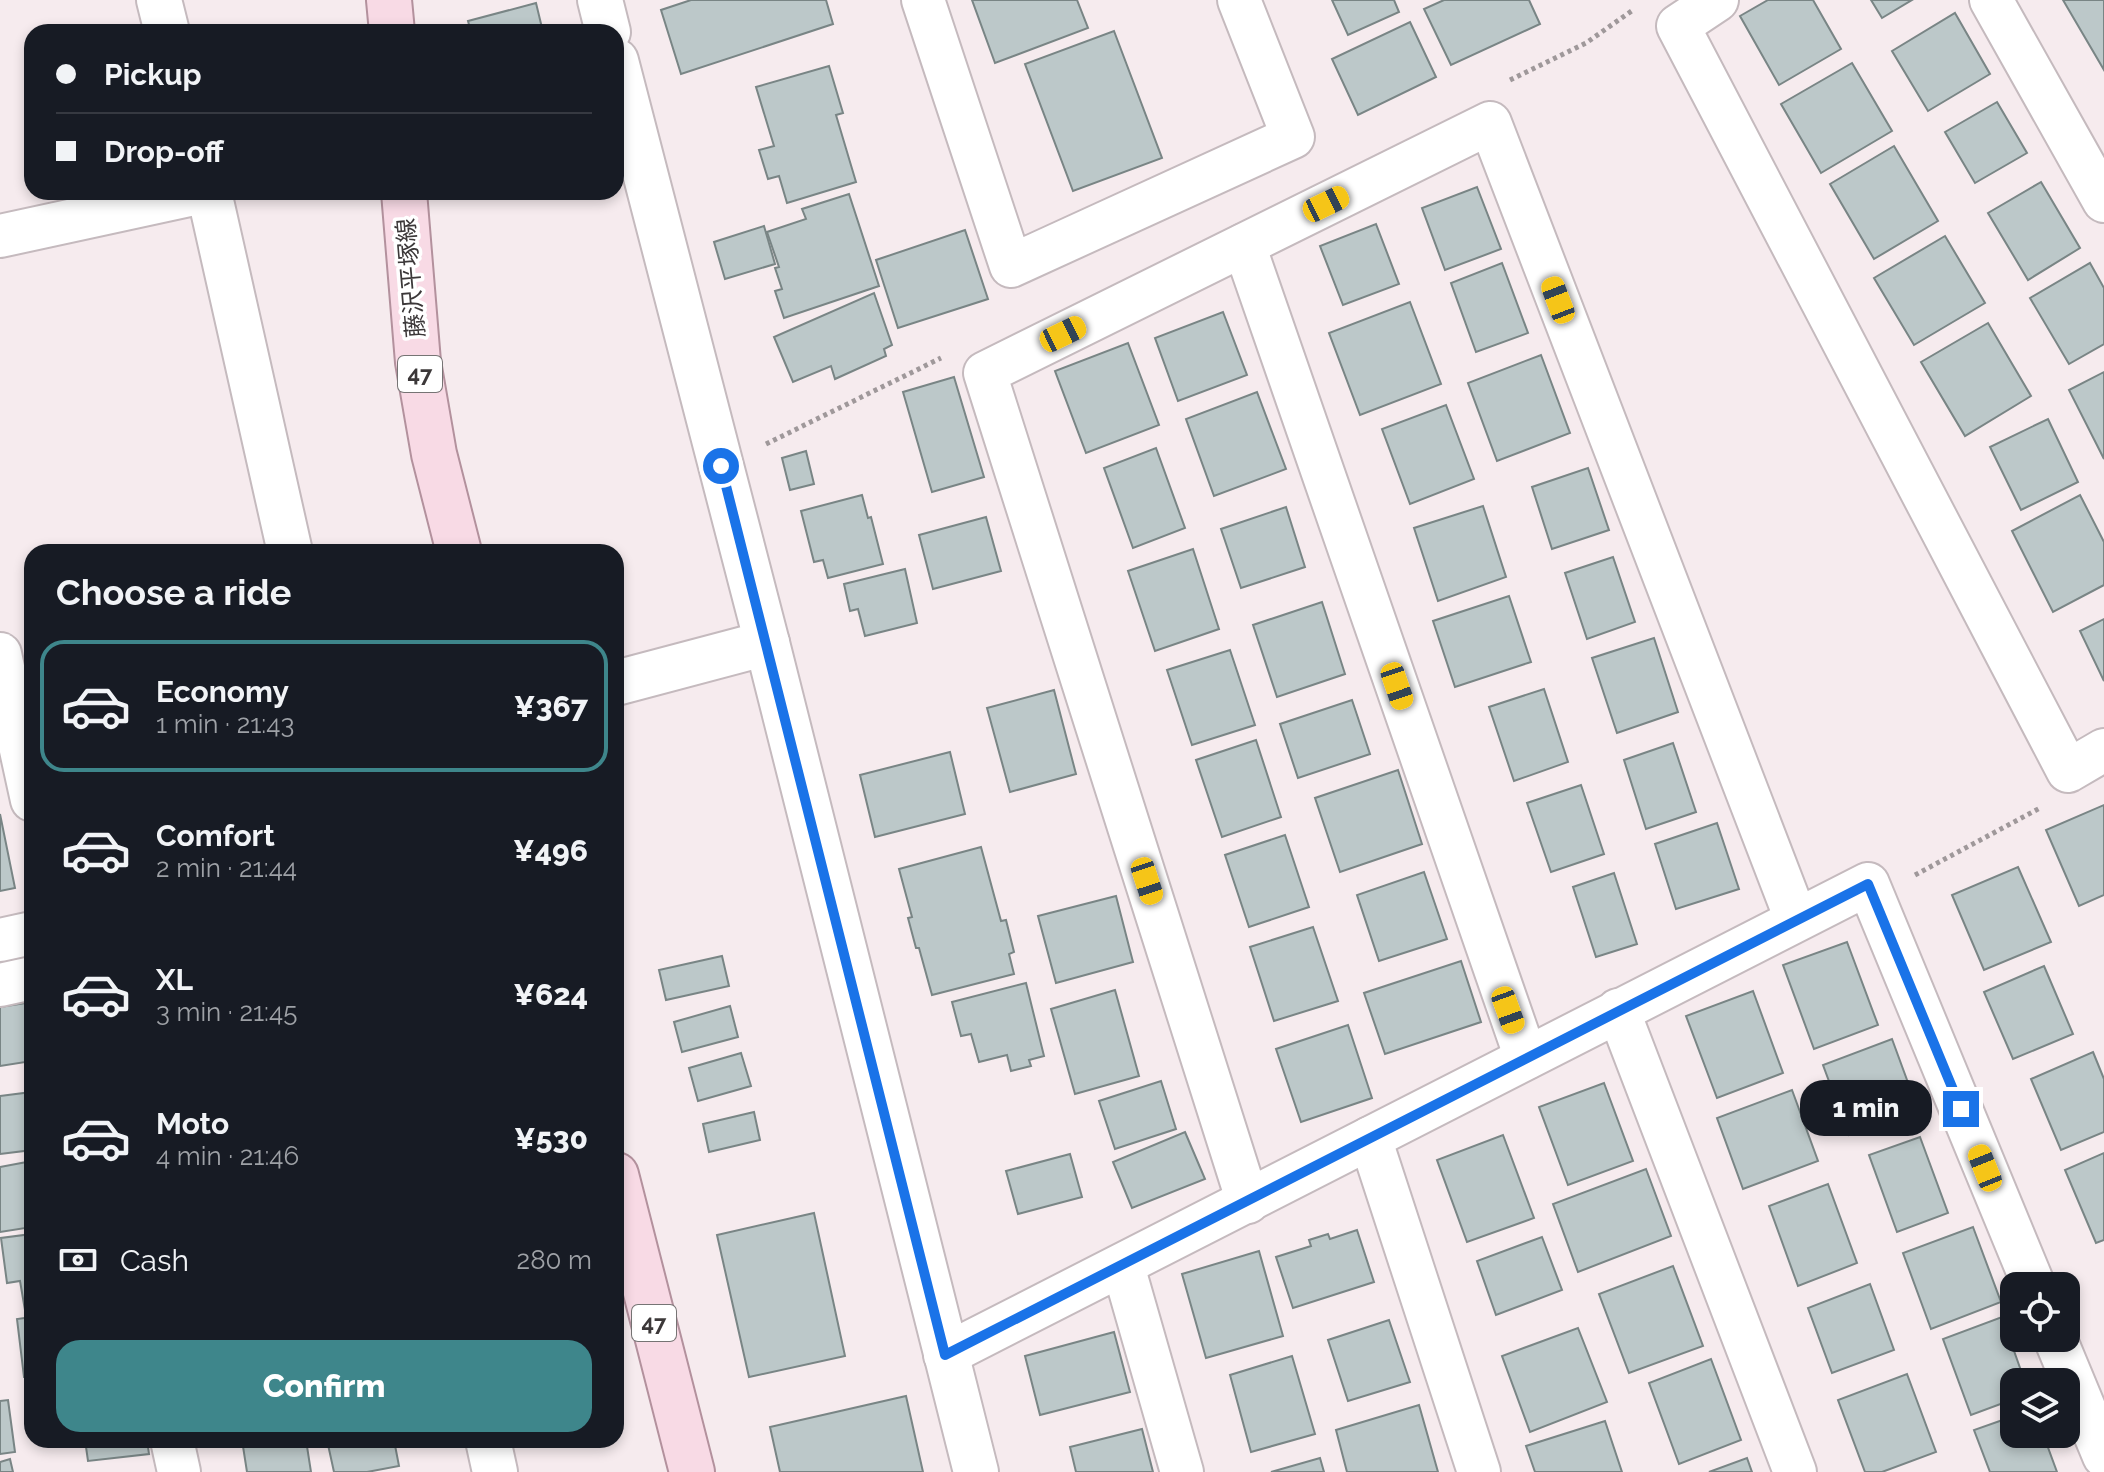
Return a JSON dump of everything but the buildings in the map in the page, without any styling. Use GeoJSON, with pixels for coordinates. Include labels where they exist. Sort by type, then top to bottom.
{"type":"FeatureCollection","features":[{"type":"Feature","properties":{"kind":"main road"},"geometry":{"type":"LineString","coordinates":[[389,0],[391,24]]}},
{"type":"Feature","properties":{"kind":"main road","name":"藤沢平塚線"},"geometry":{"type":"LineString","coordinates":[[405,200],[418,362],[434,454],[457,544]]}},
{"type":"Feature","properties":{"kind":"main road","name":"47"},"geometry":{"type":"LineString","coordinates":[[624,1206],[692,1472]]}},
{"type":"Feature","properties":{"kind":"street"},"geometry":{"type":"LineString","coordinates":[[159,0],[165,24]]}},
{"type":"Feature","properties":{"kind":"street"},"geometry":{"type":"LineString","coordinates":[[600,0],[606,24]]}},
{"type":"Feature","properties":{"kind":"street"},"geometry":{"type":"LineString","coordinates":[[923,0],[1011,266],[1293,137],[1239,0]]}},
{"type":"Feature","properties":{"kind":"street"},"geometry":{"type":"LineString","coordinates":[[1717,0],[1678,26],[2068,771],[2104,750]]}},
{"type":"Feature","properties":{"kind":"street"},"geometry":{"type":"LineString","coordinates":[[1991,0],[2104,201]]}},
{"type":"Feature","properties":{"kind":"street"},"geometry":{"type":"LineString","coordinates":[[624,92],[976,1472]]}},
{"type":"Feature","properties":{"kind":"street"},"geometry":{"type":"LineString","coordinates":[[1248,1202],[985,373],[1490,123],[1796,919]]}},
{"type":"Feature","properties":{"kind":"street"},"geometry":{"type":"LineString","coordinates":[[0,236],[166,200]]}},
{"type":"Feature","properties":{"kind":"street"},"geometry":{"type":"LineString","coordinates":[[211,200],[288,544]]}},
{"type":"Feature","properties":{"kind":"street"},"geometry":{"type":"LineString","coordinates":[[1244,245],[1526,1058]]}},
{"type":"Feature","properties":{"kind":"street"},"geometry":{"type":"LineString","coordinates":[[624,681],[767,643]]}},
{"type":"Feature","properties":{"kind":"street"},"geometry":{"type":"LineString","coordinates":[[0,654],[24,764]]}},
{"type":"Feature","properties":{"kind":"street"},"geometry":{"type":"LineString","coordinates":[[945,1355],[1868,884],[2028,1272]]}},
{"type":"Feature","properties":{"kind":"street"},"geometry":{"type":"LineString","coordinates":[[0,940],[24,935]]}},
{"type":"Feature","properties":{"kind":"street"},"geometry":{"type":"LineString","coordinates":[[0,985],[24,980]]}},
{"type":"Feature","properties":{"kind":"street"},"geometry":{"type":"LineString","coordinates":[[1618,1010],[1795,1472]]}},
{"type":"Feature","properties":{"kind":"street"},"geometry":{"type":"LineString","coordinates":[[1370,1138],[1479,1472]]}},
{"type":"Feature","properties":{"kind":"street"},"geometry":{"type":"LineString","coordinates":[[1123,1266],[1182,1472]]}},
{"type":"Feature","properties":{"kind":"street"},"geometry":{"type":"LineString","coordinates":[[2061,1352],[2104,1456]]}},
{"type":"Feature","properties":{"kind":"street"},"geometry":{"type":"LineString","coordinates":[[174,1448],[179,1472]]}},
{"type":"Feature","properties":{"kind":"street"},"geometry":{"type":"LineString","coordinates":[[490,1448],[495,1472]]}},
{"type":"Feature","properties":{"kind":"path"},"geometry":{"type":"LineString","coordinates":[[1873,898],[2055,800],[2068,771]]}},
{"type":"Feature","properties":{"kind":"route"},"geometry":{"type":"LineString","coordinates":[[721,466],[945,1355],[1868,884],[1961,1109]]}}]}
